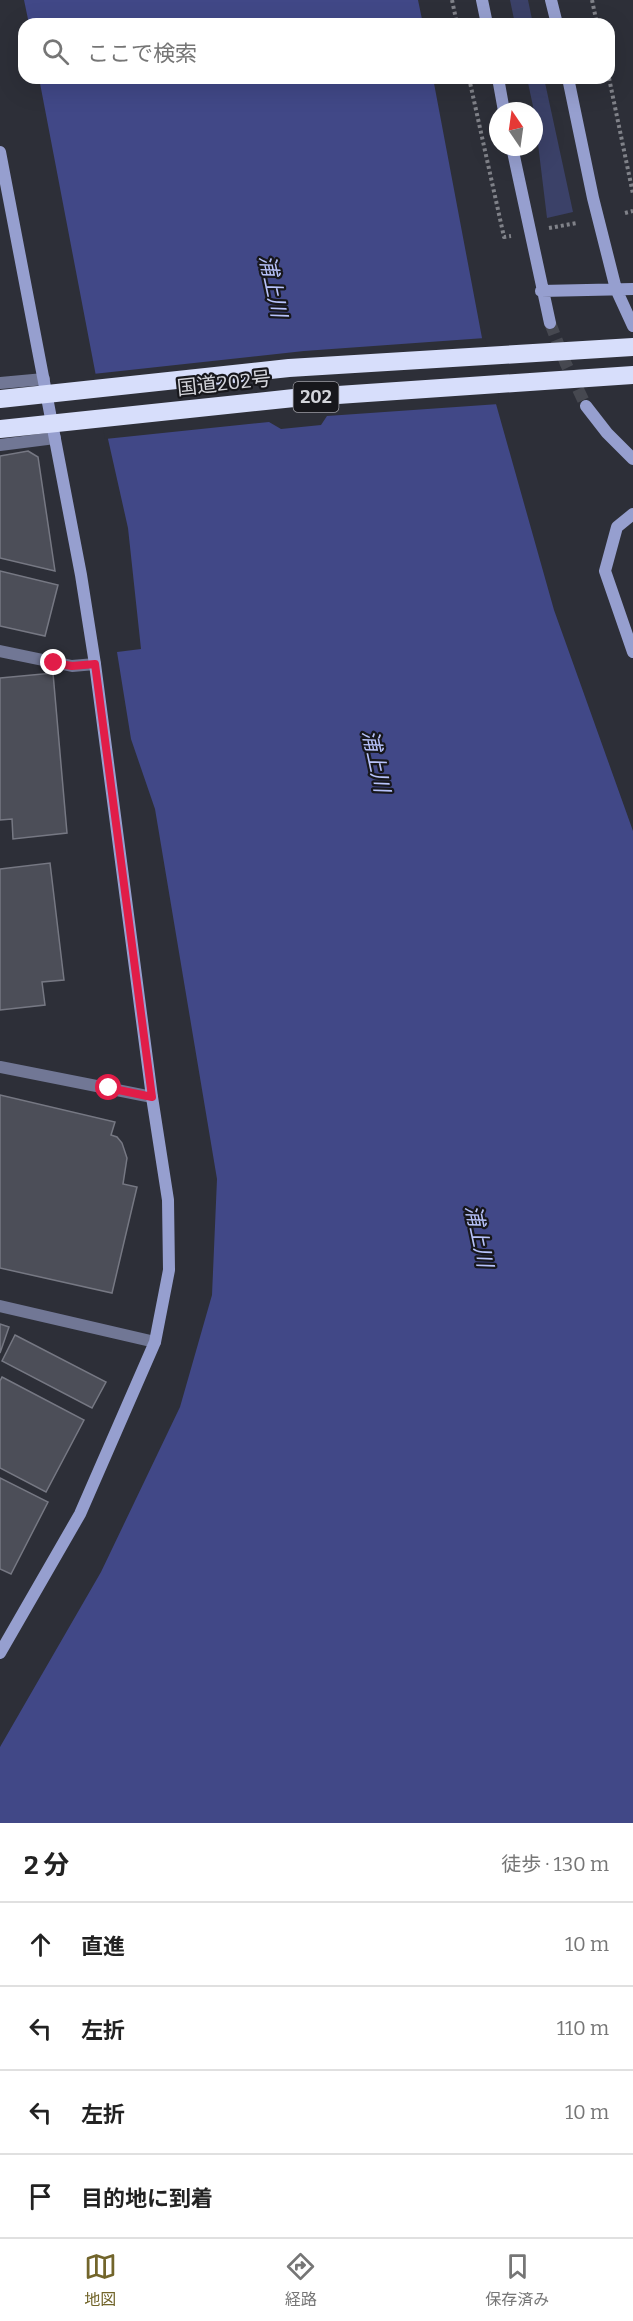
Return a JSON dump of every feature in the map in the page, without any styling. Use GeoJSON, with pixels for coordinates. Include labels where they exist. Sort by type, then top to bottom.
{"type":"FeatureCollection","features":[{"type":"Feature","properties":{"kind":"highway","name":"国道202号"},"geometry":{"type":"LineString","coordinates":[[0,399],[289,368],[633,347]]}},
{"type":"Feature","properties":{"kind":"highway","name":"国道202号"},"geometry":{"type":"LineString","coordinates":[[0,429],[294,398],[633,375]]}},
{"type":"Feature","properties":{"kind":"street"},"geometry":{"type":"LineString","coordinates":[[482,0],[486,18]]}},
{"type":"Feature","properties":{"kind":"street"},"geometry":{"type":"LineString","coordinates":[[551,0],[556,18]]}},
{"type":"Feature","properties":{"kind":"street"},"geometry":{"type":"LineString","coordinates":[[499,84],[502,102]]}},
{"type":"Feature","properties":{"kind":"street"},"geometry":{"type":"LineString","coordinates":[[569,84],[593,198],[616,289],[633,326]]}},
{"type":"Feature","properties":{"kind":"street"},"geometry":{"type":"LineString","coordinates":[[0,152],[2,175],[81,575],[95,664],[168,1211],[169,1270],[154,1342],[80,1514],[0,1653]]}},
{"type":"Feature","properties":{"kind":"street"},"geometry":{"type":"LineString","coordinates":[[514,156],[541,291],[550,323]]}},
{"type":"Feature","properties":{"kind":"street"},"geometry":{"type":"LineString","coordinates":[[541,291],[633,289]]}},
{"type":"Feature","properties":{"kind":"street"},"geometry":{"type":"LineString","coordinates":[[0,383],[44,379]]}},
{"type":"Feature","properties":{"kind":"street"},"geometry":{"type":"LineString","coordinates":[[586,406],[607,433],[633,459]]}},
{"type":"Feature","properties":{"kind":"street"},"geometry":{"type":"LineString","coordinates":[[0,445],[55,438]]}},
{"type":"Feature","properties":{"kind":"street"},"geometry":{"type":"LineString","coordinates":[[633,514],[617,527],[605,571],[633,652]]}},
{"type":"Feature","properties":{"kind":"street"},"geometry":{"type":"LineString","coordinates":[[0,651],[72,666],[95,664]]}},
{"type":"Feature","properties":{"kind":"street"},"geometry":{"type":"LineString","coordinates":[[0,1067],[152,1097]]}},
{"type":"Feature","properties":{"kind":"street"},"geometry":{"type":"LineString","coordinates":[[0,1306],[154,1342]]}},
{"type":"Feature","properties":{"kind":"path"},"geometry":{"type":"LineString","coordinates":[[452,0],[456,18]]}},
{"type":"Feature","properties":{"kind":"path"},"geometry":{"type":"LineString","coordinates":[[592,0],[596,18]]}},
{"type":"Feature","properties":{"kind":"path"},"geometry":{"type":"LineString","coordinates":[[470,84],[504,237]]}},
{"type":"Feature","properties":{"kind":"path"},"geometry":{"type":"LineString","coordinates":[[610,84],[633,194]]}},
{"type":"Feature","properties":{"kind":"path"},"geometry":{"type":"LineString","coordinates":[[625,213],[633,212]]}},
{"type":"Feature","properties":{"kind":"path"},"geometry":{"type":"LineString","coordinates":[[549,228],[577,223]]}},
{"type":"Feature","properties":{"kind":"shaded area"},"geometry":{"type":"Polygon","coordinates":[[[510,0],[528,0],[532,18],[514,18],[510,0]]]}},
{"type":"Feature","properties":{"kind":"shaded area"},"geometry":{"type":"Polygon","coordinates":[[[528,84],[545,84],[573,212],[547,218],[539,156],[543,156],[543,102],[532,102],[528,84]]]}},
{"type":"Feature","properties":{"kind":"water"},"geometry":{"type":"Polygon","coordinates":[[[24,0],[418,0],[422,18],[28,18],[24,0]]]}},
{"type":"Feature","properties":{"kind":"water","name":"浦上川"},"geometry":{"type":"Polygon","coordinates":[[[40,84],[434,84],[482,338],[494,384],[496,404],[554,610],[633,831],[633,1823],[0,1823],[0,1747],[101,1572],[180,1407],[212,1295],[217,1179],[155,809],[131,739],[117,652],[141,649],[128,528],[108,439],[40,84]]]}},
{"type":"Feature","properties":{"kind":"pier"},"geometry":{"type":"Polygon","coordinates":[[[485,338],[497,383],[499,404],[327,416],[321,425],[281,429],[269,422],[105,439],[93,374],[304,351],[485,338]]]}},
{"type":"Feature","properties":{"kind":"building"},"geometry":{"type":"Polygon","coordinates":[[[28,451],[38,457],[55,571],[0,558],[0,456],[28,451]]]}},
{"type":"Feature","properties":{"kind":"building"},"geometry":{"type":"Polygon","coordinates":[[[0,571],[58,585],[45,636],[0,626],[0,571]]]}},
{"type":"Feature","properties":{"kind":"building"},"geometry":{"type":"Polygon","coordinates":[[[53,673],[67,833],[13,839],[12,819],[0,820],[0,678],[53,673]]]}},
{"type":"Feature","properties":{"kind":"building"},"geometry":{"type":"Polygon","coordinates":[[[50,863],[64,980],[42,982],[45,1005],[0,1010],[0,869],[50,863]]]}},
{"type":"Feature","properties":{"kind":"building"},"geometry":{"type":"Polygon","coordinates":[[[0,1095],[115,1122],[111,1135],[117,1137],[122,1143],[127,1158],[123,1184],[137,1187],[112,1293],[0,1268],[0,1095]]]}},
{"type":"Feature","properties":{"kind":"building"},"geometry":{"type":"Polygon","coordinates":[[[0,1324],[9,1327],[0,1353],[0,1324]]]}},
{"type":"Feature","properties":{"kind":"building"},"geometry":{"type":"Polygon","coordinates":[[[15,1335],[106,1382],[92,1408],[2,1361],[15,1335]]]}},
{"type":"Feature","properties":{"kind":"building"},"geometry":{"type":"Polygon","coordinates":[[[2,1377],[84,1420],[46,1492],[0,1468],[0,1381],[2,1377]]]}},
{"type":"Feature","properties":{"kind":"building"},"geometry":{"type":"Polygon","coordinates":[[[0,1478],[48,1502],[11,1574],[0,1569],[0,1478]]]}},
{"type":"Feature","properties":{"kind":"tunnel"},"geometry":{"type":"LineString","coordinates":[[550,323],[586,406]]}},
{"type":"Feature","properties":{"kind":"route"},"geometry":{"type":"LineString","coordinates":[[54,663],[72,666],[95,664],[152,1097],[109,1088]]}}]}
